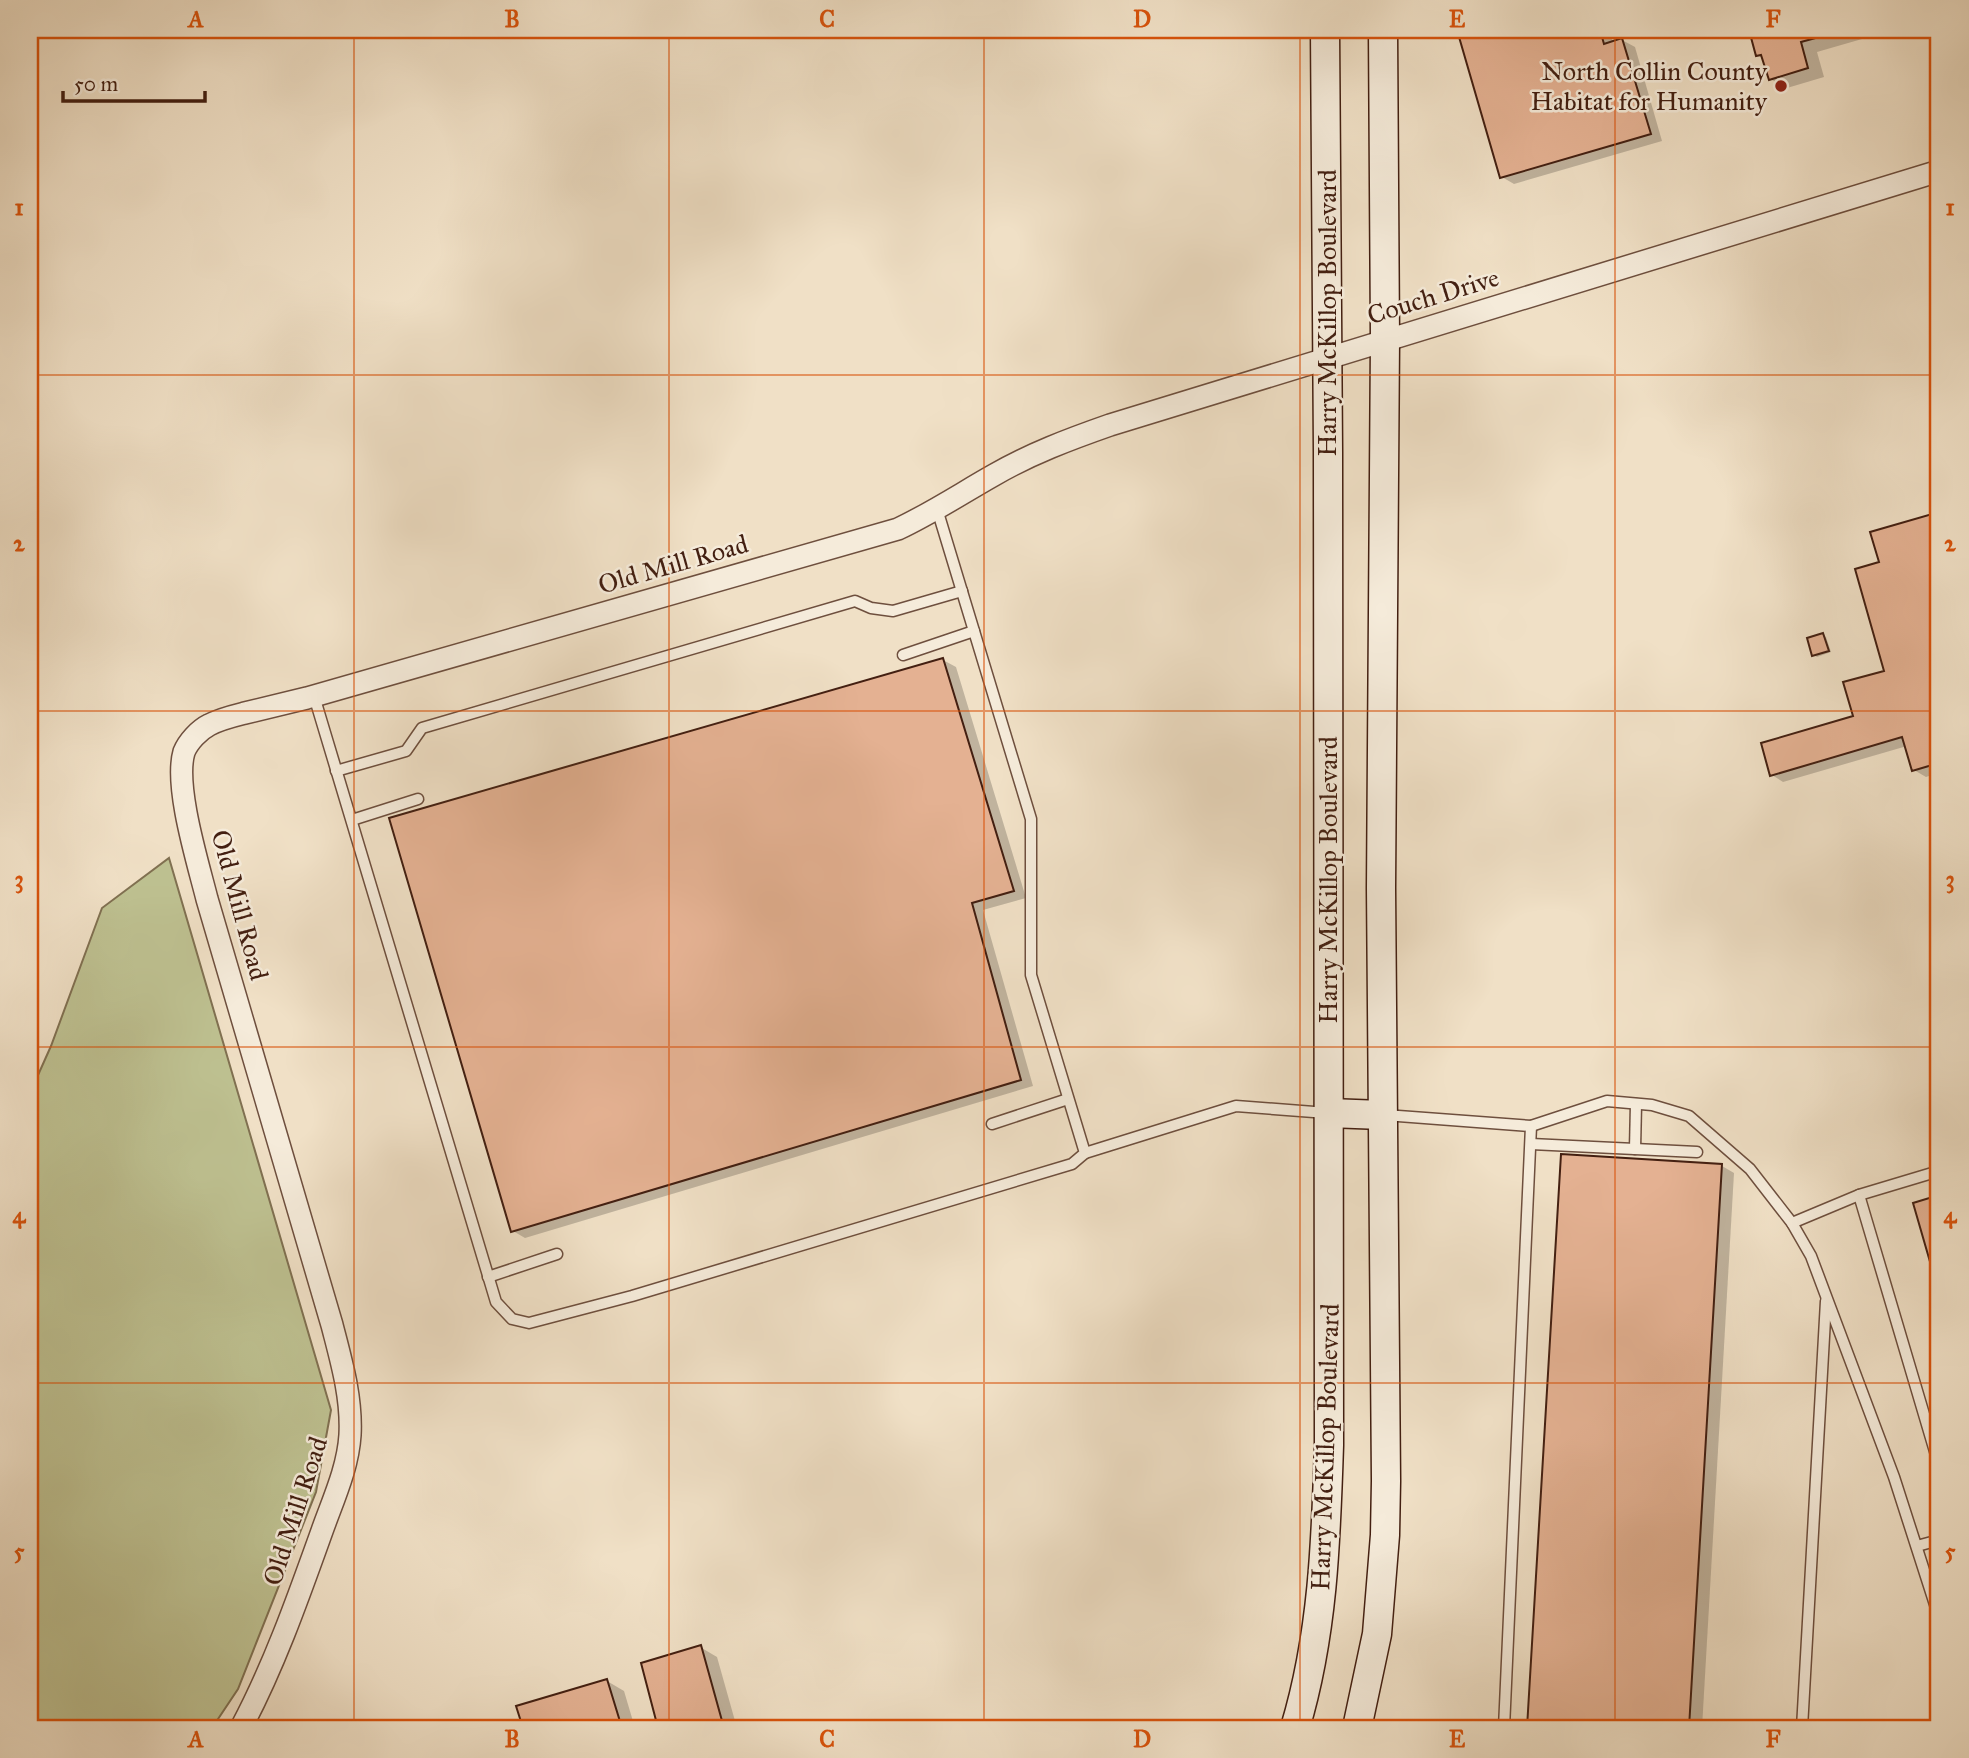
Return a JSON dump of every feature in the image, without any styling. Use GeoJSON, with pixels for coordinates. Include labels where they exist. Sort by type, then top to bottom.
{"type":"FeatureCollection","features":[{"type":"Feature","properties":{"kind":"main road","name":"Harry McKillop Boulevard"},"geometry":{"type":"LineString","coordinates":[[1295,1728],[1313,1654],[1321,1600],[1329,1445],[1325,30]]}},
{"type":"Feature","properties":{"kind":"main road","name":"Harry McKillop Boulevard"},"geometry":{"type":"LineString","coordinates":[[1357,1728],[1377,1634],[1385,1535],[1381,888],[1385,340],[1383,30]]}},
{"type":"Feature","properties":{"kind":"main road"},"geometry":{"type":"LineString","coordinates":[[1329,1113],[1382,1115]]}},
{"type":"Feature","properties":{"kind":"street","name":"Couch Drive"},"geometry":{"type":"LineString","coordinates":[[837,547],[898,528],[937,509],[996,473],[1079,436],[1939,171]]}},
{"type":"Feature","properties":{"kind":"street","name":"Old Mill Road"},"geometry":{"type":"LineString","coordinates":[[241,1728],[256,1699],[304,1580],[342,1475],[348,1452],[350,1419],[344,1376],[332,1325],[207,899],[189,824],[181,769],[185,749],[209,724],[227,718],[314,696],[837,547]]}},
{"type":"Feature","properties":{"kind":"lane"},"geometry":{"type":"LineString","coordinates":[[937,509],[1031,819],[1031,975],[1085,1153]]}},
{"type":"Feature","properties":{"kind":"lane"},"geometry":{"type":"LineString","coordinates":[[336,771],[406,751],[422,728],[855,601],[871,608],[893,611],[962,591]]}},
{"type":"Feature","properties":{"kind":"lane"},"geometry":{"type":"LineString","coordinates":[[903,655],[974,631]]}},
{"type":"Feature","properties":{"kind":"lane"},"geometry":{"type":"LineString","coordinates":[[314,696],[488,1277],[496,1302],[512,1319],[529,1324],[645,1292],[1072,1164],[1085,1153],[1236,1106],[1329,1113]]}},
{"type":"Feature","properties":{"kind":"lane"},"geometry":{"type":"LineString","coordinates":[[352,820],[418,799]]}},
{"type":"Feature","properties":{"kind":"lane"},"geometry":{"type":"LineString","coordinates":[[992,1124],[1068,1099]]}},
{"type":"Feature","properties":{"kind":"lane"},"geometry":{"type":"LineString","coordinates":[[1382,1115],[1531,1126],[1607,1101],[1653,1105],[1689,1116],[1750,1169],[1792,1223],[1811,1256],[1894,1476],[1939,1616]]}},
{"type":"Feature","properties":{"kind":"lane"},"geometry":{"type":"LineString","coordinates":[[1635,1149],[1636,1104]]}},
{"type":"Feature","properties":{"kind":"lane"},"geometry":{"type":"LineString","coordinates":[[1504,1728],[1531,1126]]}},
{"type":"Feature","properties":{"kind":"lane"},"geometry":{"type":"LineString","coordinates":[[1531,1144],[1697,1152]]}},
{"type":"Feature","properties":{"kind":"lane"},"geometry":{"type":"LineString","coordinates":[[1792,1223],[1858,1195],[1939,1171]]}},
{"type":"Feature","properties":{"kind":"lane"},"geometry":{"type":"LineString","coordinates":[[1858,1195],[1939,1465]]}},
{"type":"Feature","properties":{"kind":"lane"},"geometry":{"type":"LineString","coordinates":[[488,1277],[557,1254]]}},
{"type":"Feature","properties":{"kind":"lane"},"geometry":{"type":"LineString","coordinates":[[1802,1728],[1826,1297]]}},
{"type":"Feature","properties":{"kind":"lane"},"geometry":{"type":"LineString","coordinates":[[1917,1546],[1939,1540]]}},
{"type":"Feature","properties":{"kind":"green space"},"geometry":{"type":"Polygon","coordinates":[[[169,858],[331,1410],[316,1492],[238,1689],[212,1728],[30,1728],[30,1093],[51,1046],[102,908],[169,858]]]}},
{"type":"Feature","properties":{"kind":"building"},"geometry":{"type":"Polygon","coordinates":[[[1457,30],[1600,30],[1604,44],[1622,38],[1651,134],[1500,178],[1457,30]]]}},
{"type":"Feature","properties":{"kind":"building"},"geometry":{"type":"Polygon","coordinates":[[[1749,30],[1829,30],[1830,34],[1801,42],[1808,68],[1769,80],[1761,55],[1756,56],[1749,30]]]}},
{"type":"Feature","properties":{"kind":"building"},"geometry":{"type":"Polygon","coordinates":[[[1939,512],[1939,763],[1912,771],[1902,737],[1770,776],[1761,743],[1853,716],[1843,682],[1884,671],[1855,569],[1879,562],[1870,532],[1939,512]]]}},
{"type":"Feature","properties":{"kind":"building"},"geometry":{"type":"Polygon","coordinates":[[[1823,633],[1829,651],[1812,656],[1807,638],[1823,633]]]}},
{"type":"Feature","properties":{"kind":"building"},"geometry":{"type":"Polygon","coordinates":[[[943,658],[1014,891],[972,903],[1021,1080],[511,1232],[389,818],[943,658]]]}},
{"type":"Feature","properties":{"kind":"building"},"geometry":{"type":"Polygon","coordinates":[[[1561,1154],[1722,1164],[1689,1728],[1527,1728],[1561,1154]]]}},
{"type":"Feature","properties":{"kind":"building"},"geometry":{"type":"Polygon","coordinates":[[[1939,1195],[1939,1279],[1935,1279],[1913,1203],[1939,1195]]]}},
{"type":"Feature","properties":{"kind":"building"},"geometry":{"type":"Polygon","coordinates":[[[701,1645],[724,1728],[658,1728],[641,1663],[701,1645]]]}},
{"type":"Feature","properties":{"kind":"building"},"geometry":{"type":"Polygon","coordinates":[[[607,1679],[622,1728],[523,1728],[516,1706],[607,1679]]]}},
{"type":"Feature","properties":{"kind":"place","name":"North Collin County Habitat for Humanity"},"geometry":{"type":"Point","coordinates":[1781,86]}}]}
